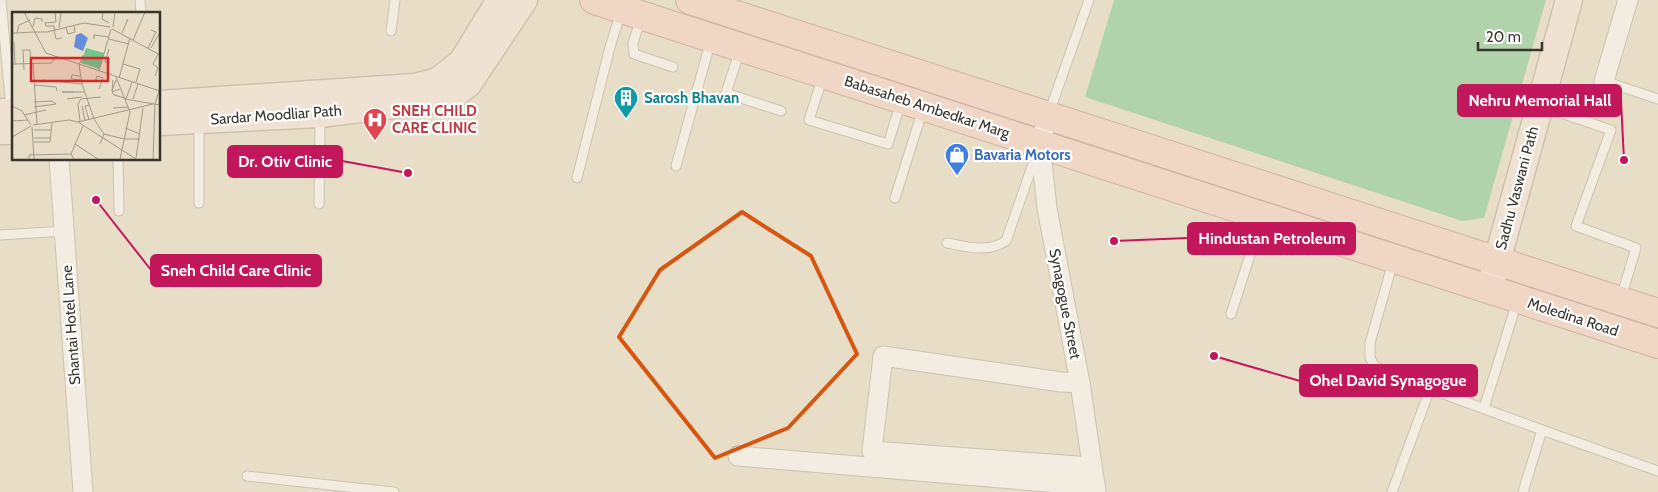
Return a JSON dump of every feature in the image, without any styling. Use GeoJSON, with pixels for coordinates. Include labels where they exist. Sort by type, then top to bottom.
{"type":"FeatureCollection","features":[{"type":"Feature","properties":{"kind":"main road","name":"Sardar Moodliar Path"},"geometry":{"type":"LineString","coordinates":[[320,104],[438,81],[462,62],[500,0]]}},
{"type":"Feature","properties":{"kind":"main road","name":"Sardar Moodliar Path"},"geometry":{"type":"LineString","coordinates":[[160,122],[199,111],[450,98],[468,84],[524,0]]}},
{"type":"Feature","properties":{"kind":"main road","name":"Babasaheb Ambedkar Marg"},"geometry":{"type":"LineString","coordinates":[[594,0],[1481,287]]}},
{"type":"Feature","properties":{"kind":"main road","name":"Babasaheb Ambedkar Marg"},"geometry":{"type":"LineString","coordinates":[[690,0],[728,6],[1048,117],[1489,260]]}},
{"type":"Feature","properties":{"kind":"main road","name":"Sadhu Vaswani Path"},"geometry":{"type":"LineString","coordinates":[[1481,287],[1533,104],[1556,0]]}},
{"type":"Feature","properties":{"kind":"main road","name":"Sadhu Vaswani Path"},"geometry":{"type":"LineString","coordinates":[[1533,104],[1570,0]]}},
{"type":"Feature","properties":{"kind":"main road","name":"Sardar Moodliar Path"},"geometry":{"type":"LineString","coordinates":[[160,104],[199,111]]}},
{"type":"Feature","properties":{"kind":"main road","name":"Moledina Road"},"geometry":{"type":"LineString","coordinates":[[1489,260],[1658,313]]}},
{"type":"Feature","properties":{"kind":"main road","name":"Moledina Road"},"geometry":{"type":"LineString","coordinates":[[1481,287],[1658,344]]}},
{"type":"Feature","properties":{"kind":"street"},"geometry":{"type":"LineString","coordinates":[[1604,81],[1628,0]]}},
{"type":"Feature","properties":{"kind":"street","name":"Synagogue Street"},"geometry":{"type":"LineString","coordinates":[[1048,117],[1040,143],[1047,208],[1080,382],[1096,489]]}},
{"type":"Feature","properties":{"kind":"street","name":"Shantai Hotel Lane"},"geometry":{"type":"LineString","coordinates":[[60,160],[83,492]]}},
{"type":"Feature","properties":{"kind":"street"},"geometry":{"type":"LineString","coordinates":[[1080,382],[1061,382],[883,356],[872,451],[1092,467]]}},
{"type":"Feature","properties":{"kind":"street"},"geometry":{"type":"LineString","coordinates":[[738,456],[1096,489]]}},
{"type":"Feature","properties":{"kind":"lane"},"geometry":{"type":"LineString","coordinates":[[1,0],[8,120]]}},
{"type":"Feature","properties":{"kind":"lane"},"geometry":{"type":"LineString","coordinates":[[391,31],[395,0]]}},
{"type":"Feature","properties":{"kind":"lane"},"geometry":{"type":"LineString","coordinates":[[1048,117],[1089,0]]}},
{"type":"Feature","properties":{"kind":"lane"},"geometry":{"type":"LineString","coordinates":[[632,12],[634,54],[673,67]]}},
{"type":"Feature","properties":{"kind":"lane"},"geometry":{"type":"LineString","coordinates":[[577,178],[610,47],[632,12]]}},
{"type":"Feature","properties":{"kind":"lane"},"geometry":{"type":"LineString","coordinates":[[676,166],[711,38]]}},
{"type":"Feature","properties":{"kind":"lane"},"geometry":{"type":"LineString","coordinates":[[740,47],[726,93],[782,111]]}},
{"type":"Feature","properties":{"kind":"lane"},"geometry":{"type":"LineString","coordinates":[[824,74],[810,120],[888,144],[913,102]]}},
{"type":"Feature","properties":{"kind":"lane"},"geometry":{"type":"LineString","coordinates":[[1604,81],[1658,99]]}},
{"type":"Feature","properties":{"kind":"lane"},"geometry":{"type":"LineString","coordinates":[[895,198],[913,102]]}},
{"type":"Feature","properties":{"kind":"lane"},"geometry":{"type":"LineString","coordinates":[[319,204],[320,104]]}},
{"type":"Feature","properties":{"kind":"lane"},"geometry":{"type":"LineString","coordinates":[[1533,104],[1611,130],[1576,226],[1636,248],[1620,301]]}},
{"type":"Feature","properties":{"kind":"lane"},"geometry":{"type":"LineString","coordinates":[[199,111],[199,203]]}},
{"type":"Feature","properties":{"kind":"lane"},"geometry":{"type":"LineString","coordinates":[[947,243],[979,249],[997,246],[1006,241],[1040,143]]}},
{"type":"Feature","properties":{"kind":"lane"},"geometry":{"type":"LineString","coordinates":[[118,160],[119,211]]}},
{"type":"Feature","properties":{"kind":"lane"},"geometry":{"type":"LineString","coordinates":[[1231,314],[1262,216]]}},
{"type":"Feature","properties":{"kind":"lane"},"geometry":{"type":"LineString","coordinates":[[0,235],[65,232]]}},
{"type":"Feature","properties":{"kind":"lane"},"geometry":{"type":"LineString","coordinates":[[1394,259],[1370,343],[1370,357],[1374,366],[1430,389],[1658,471]]}},
{"type":"Feature","properties":{"kind":"lane"},"geometry":{"type":"LineString","coordinates":[[1484,408],[1518,299]]}},
{"type":"Feature","properties":{"kind":"lane"},"geometry":{"type":"LineString","coordinates":[[1392,492],[1430,389]]}},
{"type":"Feature","properties":{"kind":"lane"},"geometry":{"type":"LineString","coordinates":[[1523,492],[1542,430]]}},
{"type":"Feature","properties":{"kind":"lane"},"geometry":{"type":"LineString","coordinates":[[248,476],[394,492]]}},
{"type":"Feature","properties":{"kind":"highlighted area"},"geometry":{"type":"Polygon","coordinates":[[[742,212],[811,256],[857,354],[788,428],[715,458],[619,337],[660,270],[742,212]]]}},
{"type":"Feature","properties":{"kind":"green space"},"geometry":{"type":"Polygon","coordinates":[[[1114,0],[1546,0],[1484,218],[1462,221],[1085,97],[1114,0]]]}},
{"type":"Feature","properties":{"kind":"place","name":"Sarosh Bhavan"},"geometry":{"type":"Point","coordinates":[626,119]}},
{"type":"Feature","properties":{"kind":"place","name":"SNEH CHILD CARE CLINIC"},"geometry":{"type":"Point","coordinates":[375,141]}},
{"type":"Feature","properties":{"kind":"place","name":"Nehru Memorial Hall"},"geometry":{"type":"Point","coordinates":[1624,160]}},
{"type":"Feature","properties":{"kind":"place","name":"Dr. Otiv Clinic"},"geometry":{"type":"Point","coordinates":[408,173]}},
{"type":"Feature","properties":{"kind":"place","name":"Bavaria Motors"},"geometry":{"type":"Point","coordinates":[957,176]}},
{"type":"Feature","properties":{"kind":"place","name":"Sneh Child Care Clinic"},"geometry":{"type":"Point","coordinates":[96,200]}},
{"type":"Feature","properties":{"kind":"place","name":"Hindustan Petroleum"},"geometry":{"type":"Point","coordinates":[1114,241]}},
{"type":"Feature","properties":{"kind":"place","name":"Ohel David Synagogue"},"geometry":{"type":"Point","coordinates":[1214,356]}}]}
